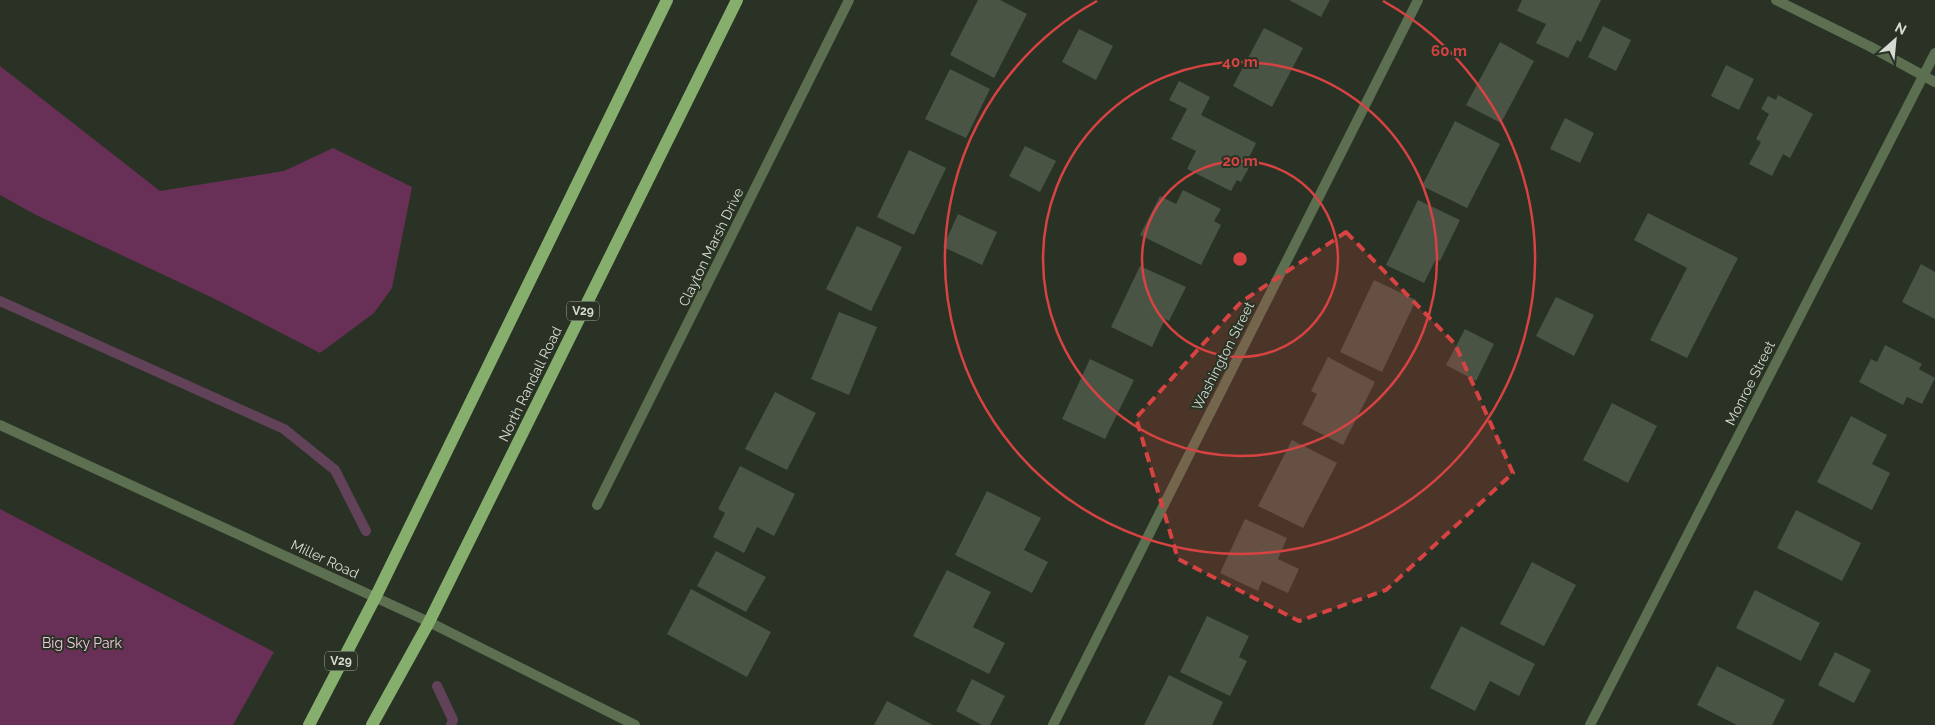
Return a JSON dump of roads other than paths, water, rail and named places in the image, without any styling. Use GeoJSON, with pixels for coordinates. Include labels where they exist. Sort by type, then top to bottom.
{"type":"FeatureCollection","features":[{"type":"Feature","properties":{"kind":"main road","name":"V29"},"geometry":{"type":"LineString","coordinates":[[308,725],[374,598],[667,0]]}},
{"type":"Feature","properties":{"kind":"main road","name":"North Randall Road"},"geometry":{"type":"LineString","coordinates":[[372,725],[429,622],[737,0]]}},
{"type":"Feature","properties":{"kind":"street","name":"Clayton Marsh Drive"},"geometry":{"type":"LineString","coordinates":[[597,505],[849,0]]}},
{"type":"Feature","properties":{"kind":"street","name":"Washington Street"},"geometry":{"type":"LineString","coordinates":[[1053,725],[1418,0]]}},
{"type":"Feature","properties":{"kind":"street"},"geometry":{"type":"LineString","coordinates":[[1776,0],[1869,46],[1935,82]]}},
{"type":"Feature","properties":{"kind":"street","name":"Monroe Street"},"geometry":{"type":"LineString","coordinates":[[1590,725],[1935,53]]}},
{"type":"Feature","properties":{"kind":"street","name":"Miller Road"},"geometry":{"type":"LineString","coordinates":[[0,425],[429,622],[635,725]]}},
{"type":"Feature","properties":{"kind":"waterway"},"geometry":{"type":"LineString","coordinates":[[0,301],[284,429],[335,470],[366,531]]}},
{"type":"Feature","properties":{"kind":"waterway"},"geometry":{"type":"LineString","coordinates":[[437,686],[453,720],[451,725]]}},
{"type":"Feature","properties":{"kind":"park label","name":"Big Sky Park"},"geometry":{"type":"Point","coordinates":[82,643]}}]}
